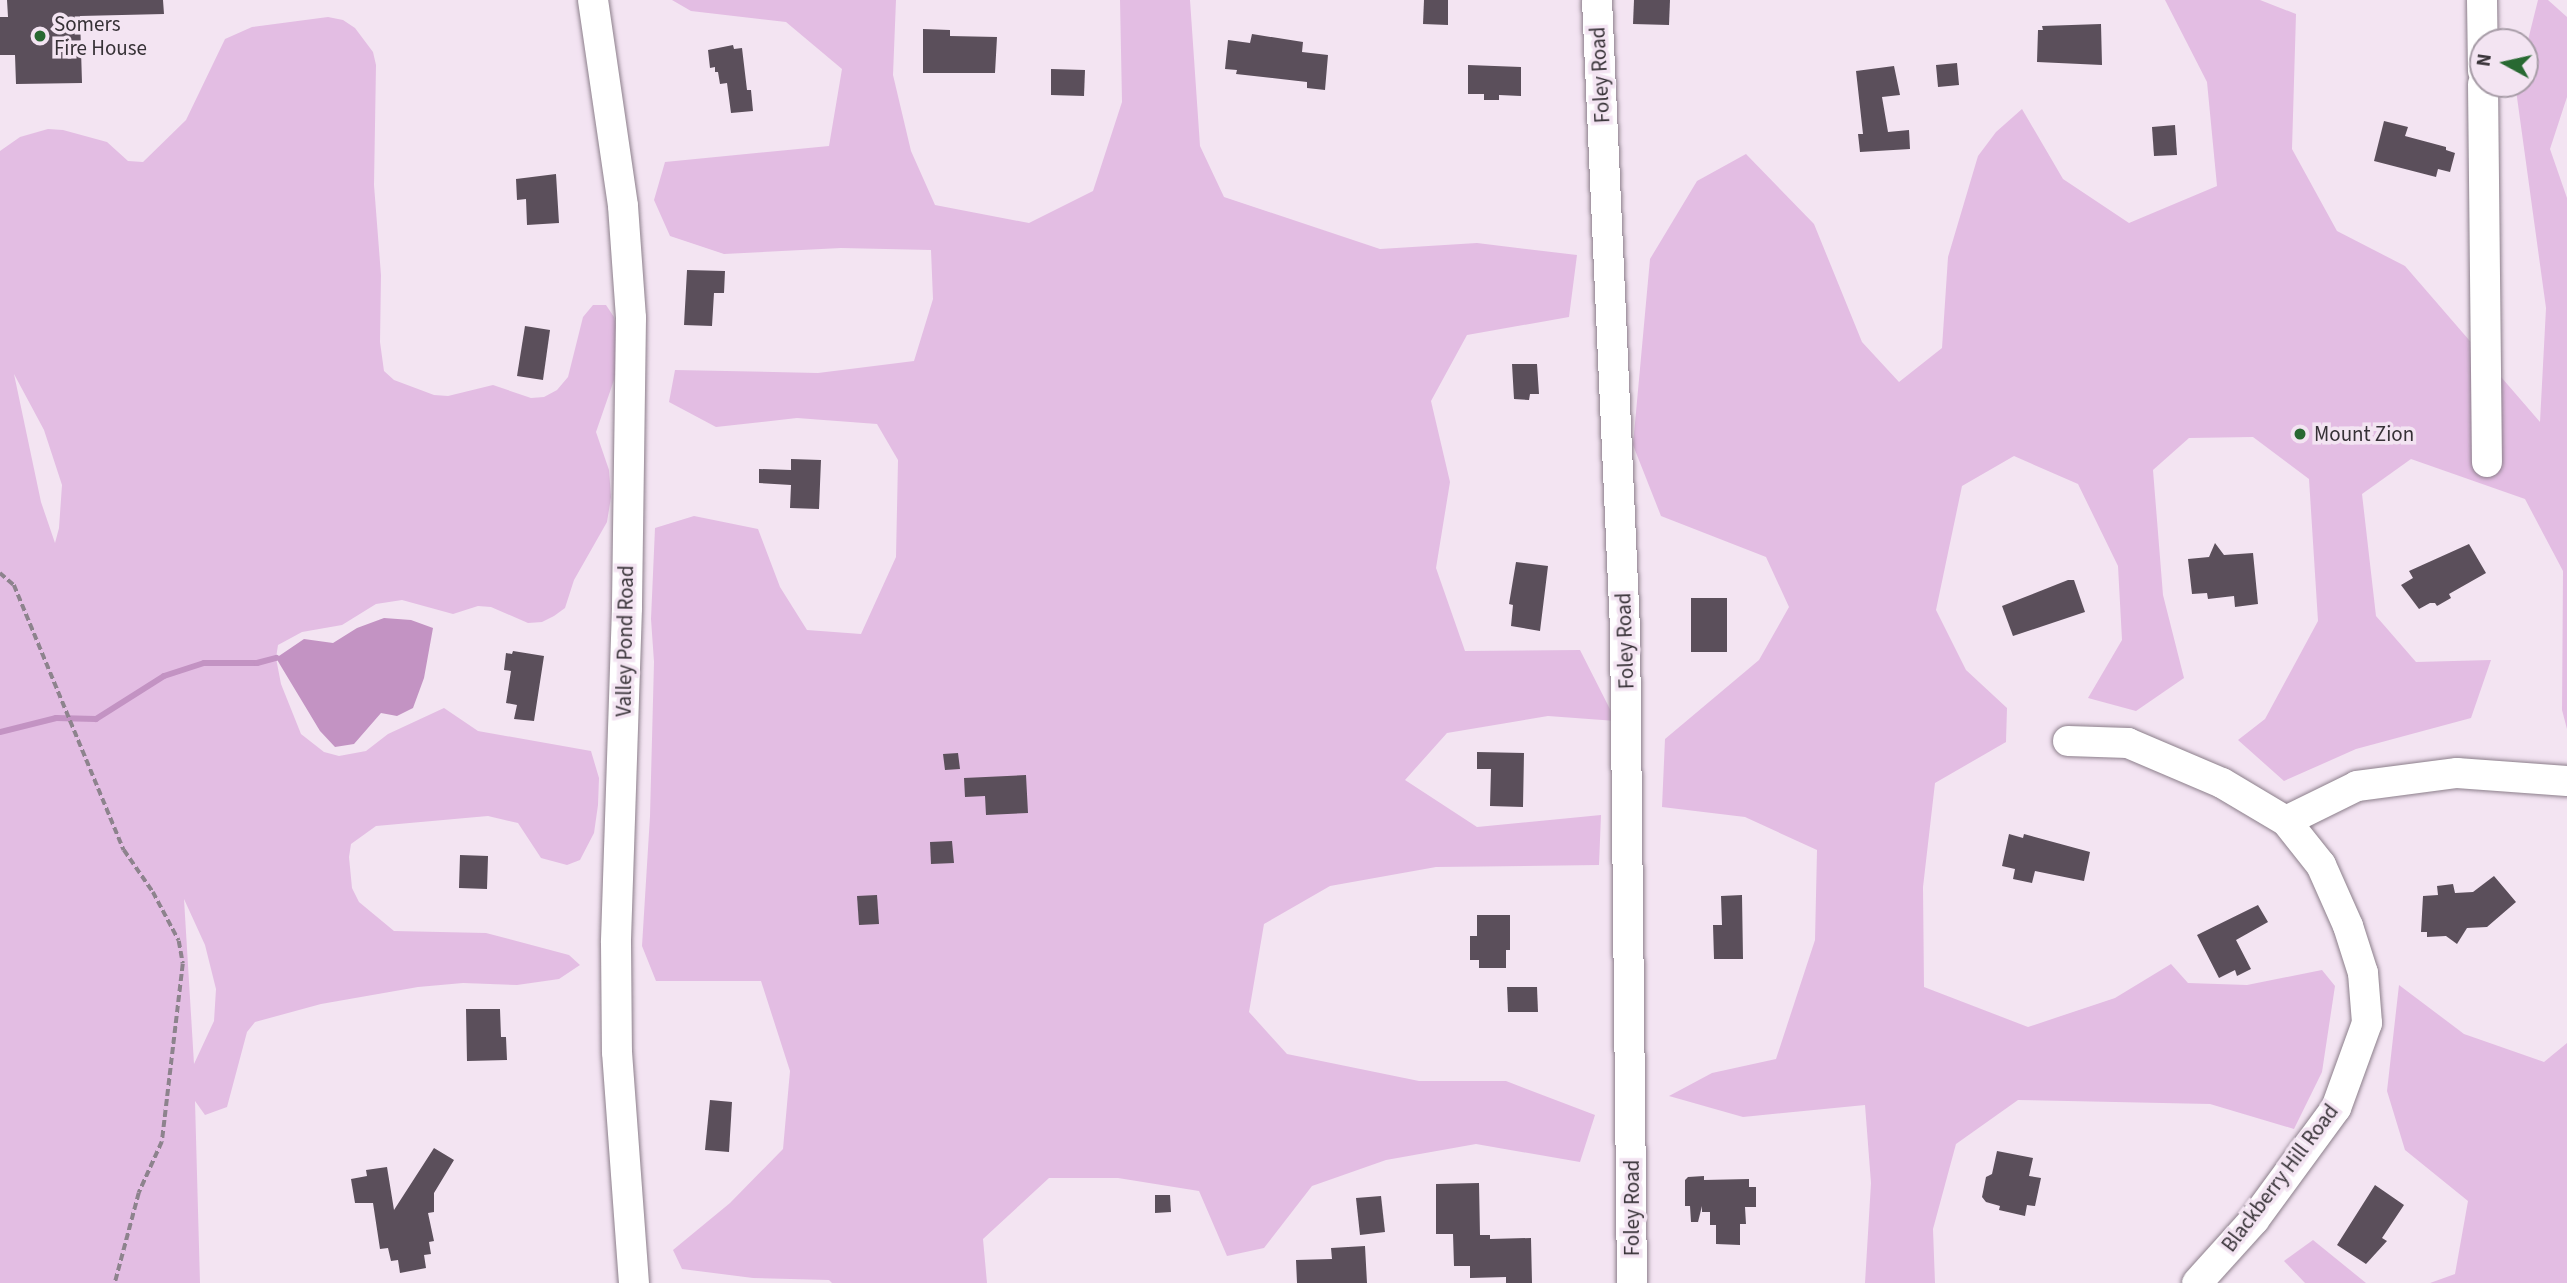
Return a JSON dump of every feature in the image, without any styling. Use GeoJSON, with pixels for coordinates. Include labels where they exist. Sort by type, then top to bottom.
{"type":"FeatureCollection","features":[{"type":"Feature","properties":{"kind":"street","name":"Valley Pond Road"},"geometry":{"type":"LineString","coordinates":[[593,0],[623,206],[631,318],[616,957],[618,1065],[634,1283]]}},
{"type":"Feature","properties":{"kind":"street","name":"Foley Road"},"geometry":{"type":"LineString","coordinates":[[1597,0],[1625,628],[1632,1283]]}},
{"type":"Feature","properties":{"kind":"street"},"geometry":{"type":"LineString","coordinates":[[2482,0],[2482,28]]}},
{"type":"Feature","properties":{"kind":"street"},"geometry":{"type":"LineString","coordinates":[[2483,98],[2487,462]]}},
{"type":"Feature","properties":{"kind":"street","name":"Blackberry Hill Road"},"geometry":{"type":"LineString","coordinates":[[2068,741],[2127,743],[2222,783],[2286,821],[2321,866],[2348,926],[2362,973],[2367,1023],[2336,1108],[2254,1220],[2197,1283]]}},
{"type":"Feature","properties":{"kind":"street"},"geometry":{"type":"LineString","coordinates":[[2286,821],[2357,786],[2457,773],[2567,781]]}},
{"type":"Feature","properties":{"kind":"path"},"geometry":{"type":"LineString","coordinates":[[0,573],[14,585],[124,850],[153,892],[179,941],[183,964],[162,1142],[139,1193],[116,1283]]}},
{"type":"Feature","properties":{"kind":"shaded area"},"geometry":{"type":"Polygon","coordinates":[[[672,0],[896,0],[893,75],[911,151],[935,205],[1029,223],[1093,191],[1122,102],[1120,0],[1190,0],[1200,146],[1224,197],[1380,249],[1477,243],[1577,255],[1569,317],[1467,335],[1431,401],[1450,482],[1436,568],[1465,651],[1580,650],[1616,721],[1548,716],[1447,733],[1405,780],[1477,827],[1601,815],[1599,865],[1436,867],[1330,886],[1264,924],[1249,1012],[1287,1054],[1419,1081],[1506,1081],[1595,1115],[1580,1162],[1476,1144],[1386,1160],[1312,1186],[1264,1248],[1227,1256],[1199,1191],[1118,1178],[1049,1178],[983,1239],[987,1283],[832,1283],[829,1280],[753,1278],[682,1269],[673,1250],[730,1203],[783,1149],[790,1071],[761,981],[656,981],[642,946],[650,816],[654,662],[651,619],[655,528],[694,516],[758,529],[780,587],[807,630],[861,634],[896,557],[898,460],[877,424],[797,418],[716,427],[669,402],[675,370],[818,373],[914,361],[933,299],[931,250],[841,248],[724,254],[670,236],[654,200],[665,162],[829,146],[842,69],[786,22],[691,11],[672,0]]]}},
{"type":"Feature","properties":{"kind":"shaded area"},"geometry":{"type":"Polygon","coordinates":[[[2165,0],[2260,0],[2296,14],[2292,149],[2337,231],[2405,266],[2540,422],[2546,308],[2517,98],[2539,98],[2539,28],[2531,28],[2538,0],[2548,0],[2567,17],[2567,97],[2550,149],[2567,198],[2567,729],[2562,710],[2563,571],[2525,499],[2411,459],[2362,494],[2376,616],[2416,662],[2491,660],[2471,718],[2356,749],[2284,781],[2238,740],[2265,719],[2318,621],[2309,479],[2253,437],[2189,438],[2153,470],[2163,595],[2184,678],[2136,711],[2088,698],[2122,640],[2118,566],[2078,484],[2014,456],[1962,486],[1936,610],[1966,670],[2007,708],[2006,742],[1935,783],[1923,887],[1924,987],[2028,1027],[2115,998],[2171,964],[2188,983],[2247,985],[2322,970],[2335,986],[2322,1072],[2294,1129],[2210,1104],[2018,1100],[1956,1144],[1933,1229],[1935,1283],[1865,1283],[1871,1183],[1865,1105],[1743,1117],[1669,1096],[1712,1073],[1776,1059],[1815,940],[1817,850],[1745,817],[1662,807],[1665,739],[1759,660],[1789,607],[1766,557],[1661,516],[1633,445],[1650,259],[1697,181],[1746,154],[1814,224],[1862,342],[1899,382],[1942,348],[1948,257],[1978,156],[1996,132],[2022,109],[2063,179],[2129,223],[2217,186],[2207,82],[2165,0]]]}},
{"type":"Feature","properties":{"kind":"shaded area"},"geometry":{"type":"Polygon","coordinates":[[[328,17],[343,20],[355,28],[373,52],[376,65],[374,185],[381,275],[380,342],[384,371],[394,380],[434,395],[448,396],[493,385],[531,398],[544,397],[557,390],[568,377],[583,317],[593,305],[606,305],[614,317],[620,343],[614,380],[596,432],[609,470],[611,497],[607,522],[574,580],[565,608],[542,622],[528,623],[491,607],[478,606],[453,614],[402,600],[376,604],[342,625],[302,632],[278,645],[276,658],[281,684],[301,734],[324,752],[339,756],[366,751],[388,734],[444,708],[478,731],[591,751],[599,778],[598,805],[594,833],[580,860],[567,865],[541,858],[518,823],[488,816],[376,826],[351,844],[349,857],[352,888],[359,902],[394,931],[486,933],[569,955],[580,965],[559,979],[517,985],[463,983],[418,987],[321,1004],[255,1022],[247,1032],[227,1107],[205,1115],[195,1101],[200,1283],[0,1283],[0,151],[20,137],[48,129],[63,130],[107,142],[128,161],[143,162],[186,120],[225,39],[252,27],[328,17]],[[14,374],[41,502],[55,543],[59,528],[62,485],[44,430],[14,374]],[[184,899],[194,1064],[214,1021],[216,989],[205,945],[184,899]]]}},
{"type":"Feature","properties":{"kind":"shaded area"},"geometry":{"type":"Polygon","coordinates":[[[384,618],[411,620],[433,628],[424,678],[413,708],[397,716],[381,713],[354,744],[335,747],[320,731],[276,658],[304,639],[333,643],[357,628],[384,618]]]}},
{"type":"Feature","properties":{"kind":"shaded area"},"geometry":{"type":"Polygon","coordinates":[[[2399,985],[2464,1034],[2544,1062],[2567,1043],[2567,1283],[2430,1283],[2455,1274],[2468,1201],[2405,1150],[2387,1091],[2399,985]]]}},
{"type":"Feature","properties":{"kind":"shaded area"},"geometry":{"type":"Polygon","coordinates":[[[2313,1240],[2366,1283],[2305,1283],[2284,1261],[2313,1240]]]}},
{"type":"Feature","properties":{"kind":"building","name":"Somers Fire House"},"geometry":{"type":"Polygon","coordinates":[[[7,0],[163,0],[164,14],[80,16],[82,83],[16,84],[15,55],[0,55],[0,17],[8,17],[7,0]]]}},
{"type":"Feature","properties":{"kind":"building"},"geometry":{"type":"Polygon","coordinates":[[[1424,0],[1448,0],[1448,25],[1423,24],[1424,0]]]}},
{"type":"Feature","properties":{"kind":"building"},"geometry":{"type":"Polygon","coordinates":[[[1634,0],[1670,0],[1669,25],[1633,24],[1634,0]]]}},
{"type":"Feature","properties":{"kind":"building"},"geometry":{"type":"Polygon","coordinates":[[[2101,24],[2102,65],[2037,62],[2038,30],[2043,30],[2042,26],[2101,24]]]}},
{"type":"Feature","properties":{"kind":"building"},"geometry":{"type":"Polygon","coordinates":[[[923,29],[950,30],[950,36],[997,37],[995,73],[923,73],[923,29]]]}},
{"type":"Feature","properties":{"kind":"building"},"geometry":{"type":"Polygon","coordinates":[[[1252,34],[1303,42],[1302,52],[1328,55],[1325,90],[1307,88],[1307,82],[1236,74],[1237,70],[1225,69],[1228,40],[1250,43],[1252,34]]]}},
{"type":"Feature","properties":{"kind":"building"},"geometry":{"type":"Polygon","coordinates":[[[733,45],[734,49],[742,48],[747,90],[751,90],[753,111],[731,113],[727,83],[720,84],[715,67],[710,68],[708,50],[733,45]]]}},
{"type":"Feature","properties":{"kind":"building"},"geometry":{"type":"Polygon","coordinates":[[[1957,63],[1959,85],[1938,87],[1936,65],[1957,63]]]}},
{"type":"Feature","properties":{"kind":"building"},"geometry":{"type":"Polygon","coordinates":[[[1468,65],[1521,67],[1521,96],[1499,95],[1499,100],[1484,100],[1484,94],[1468,94],[1468,65]]]}},
{"type":"Feature","properties":{"kind":"building"},"geometry":{"type":"Polygon","coordinates":[[[1894,66],[1900,95],[1882,97],[1888,132],[1909,130],[1910,149],[1860,152],[1858,134],[1863,134],[1856,71],[1894,66]]]}},
{"type":"Feature","properties":{"kind":"building"},"geometry":{"type":"Polygon","coordinates":[[[1051,69],[1085,70],[1084,96],[1051,95],[1051,69]]]}},
{"type":"Feature","properties":{"kind":"building"},"geometry":{"type":"Polygon","coordinates":[[[2384,121],[2408,127],[2405,136],[2446,147],[2446,150],[2455,153],[2450,172],[2438,169],[2436,177],[2374,161],[2384,121]]]}},
{"type":"Feature","properties":{"kind":"building"},"geometry":{"type":"Polygon","coordinates":[[[2175,125],[2177,155],[2154,156],[2152,127],[2175,125]]]}},
{"type":"Feature","properties":{"kind":"building"},"geometry":{"type":"Polygon","coordinates":[[[556,174],[559,223],[527,225],[526,199],[517,200],[516,179],[556,174]]]}},
{"type":"Feature","properties":{"kind":"building"},"geometry":{"type":"Polygon","coordinates":[[[687,270],[725,271],[724,293],[714,293],[712,326],[684,325],[687,270]]]}},
{"type":"Feature","properties":{"kind":"building"},"geometry":{"type":"Polygon","coordinates":[[[525,326],[550,330],[543,380],[517,376],[525,326]]]}},
{"type":"Feature","properties":{"kind":"building"},"geometry":{"type":"Polygon","coordinates":[[[1512,364],[1537,364],[1539,394],[1530,394],[1529,400],[1514,399],[1512,364]]]}},
{"type":"Feature","properties":{"kind":"building"},"geometry":{"type":"Polygon","coordinates":[[[791,459],[821,460],[819,509],[790,508],[791,485],[759,483],[759,469],[791,470],[791,459]]]}},
{"type":"Feature","properties":{"kind":"building"},"geometry":{"type":"Polygon","coordinates":[[[2215,543],[2224,555],[2253,553],[2258,604],[2235,607],[2234,596],[2208,599],[2207,593],[2192,594],[2188,559],[2209,557],[2215,543]]]}},
{"type":"Feature","properties":{"kind":"building"},"geometry":{"type":"Polygon","coordinates":[[[2469,544],[2486,573],[2449,594],[2451,598],[2437,606],[2430,603],[2419,609],[2401,585],[2413,578],[2409,571],[2469,544]]]}},
{"type":"Feature","properties":{"kind":"building"},"geometry":{"type":"Polygon","coordinates":[[[1516,562],[1548,566],[1540,631],[1511,626],[1513,605],[1509,604],[1516,562]]]}},
{"type":"Feature","properties":{"kind":"building"},"geometry":{"type":"Polygon","coordinates":[[[2074,580],[2085,612],[2013,636],[2002,606],[2074,580]]]}},
{"type":"Feature","properties":{"kind":"building"},"geometry":{"type":"Polygon","coordinates":[[[1691,598],[1727,598],[1727,652],[1691,652],[1691,598]]]}},
{"type":"Feature","properties":{"kind":"building"},"geometry":{"type":"Polygon","coordinates":[[[513,651],[544,656],[534,721],[514,719],[517,705],[506,703],[511,671],[504,670],[506,653],[512,654],[513,651]]]}},
{"type":"Feature","properties":{"kind":"building"},"geometry":{"type":"Polygon","coordinates":[[[1477,752],[1524,753],[1523,807],[1490,806],[1491,769],[1477,769],[1477,752]]]}},
{"type":"Feature","properties":{"kind":"building"},"geometry":{"type":"Polygon","coordinates":[[[958,753],[960,769],[945,770],[943,754],[958,753]]]}},
{"type":"Feature","properties":{"kind":"building"},"geometry":{"type":"Polygon","coordinates":[[[1026,775],[1028,813],[986,815],[985,796],[965,797],[964,778],[1026,775]]]}},
{"type":"Feature","properties":{"kind":"building"},"geometry":{"type":"Polygon","coordinates":[[[2009,834],[2023,838],[2024,834],[2090,852],[2084,881],[2035,871],[2032,883],[2013,879],[2015,869],[2002,866],[2009,834]]]}},
{"type":"Feature","properties":{"kind":"building"},"geometry":{"type":"Polygon","coordinates":[[[952,841],[954,863],[931,864],[930,842],[952,841]]]}},
{"type":"Feature","properties":{"kind":"building"},"geometry":{"type":"Polygon","coordinates":[[[460,855],[488,856],[487,889],[459,888],[460,855]]]}},
{"type":"Feature","properties":{"kind":"building"},"geometry":{"type":"Polygon","coordinates":[[[2494,876],[2516,902],[2487,927],[2467,928],[2457,944],[2446,936],[2427,937],[2427,932],[2421,932],[2423,896],[2438,895],[2437,886],[2453,884],[2455,893],[2473,892],[2494,876]]]}},
{"type":"Feature","properties":{"kind":"building"},"geometry":{"type":"Polygon","coordinates":[[[877,895],[879,924],[859,925],[857,896],[877,895]]]}},
{"type":"Feature","properties":{"kind":"building"},"geometry":{"type":"Polygon","coordinates":[[[1742,895],[1743,959],[1714,959],[1713,925],[1722,925],[1721,896],[1742,895]]]}},
{"type":"Feature","properties":{"kind":"building"},"geometry":{"type":"Polygon","coordinates":[[[2258,905],[2268,922],[2236,940],[2251,969],[2237,976],[2235,970],[2219,978],[2197,935],[2258,905]]]}},
{"type":"Feature","properties":{"kind":"building"},"geometry":{"type":"Polygon","coordinates":[[[1477,915],[1510,915],[1510,950],[1506,950],[1506,968],[1479,968],[1479,960],[1470,960],[1470,936],[1477,936],[1477,915]]]}},
{"type":"Feature","properties":{"kind":"building"},"geometry":{"type":"Polygon","coordinates":[[[1507,987],[1537,987],[1538,1012],[1508,1012],[1507,987]]]}},
{"type":"Feature","properties":{"kind":"building"},"geometry":{"type":"Polygon","coordinates":[[[466,1009],[500,1009],[501,1037],[506,1037],[507,1060],[467,1061],[466,1009]]]}},
{"type":"Feature","properties":{"kind":"building"},"geometry":{"type":"Polygon","coordinates":[[[710,1100],[732,1102],[729,1152],[705,1150],[710,1100]]]}},
{"type":"Feature","properties":{"kind":"building"},"geometry":{"type":"Polygon","coordinates":[[[434,1148],[454,1160],[434,1193],[434,1212],[428,1213],[434,1241],[429,1242],[431,1254],[424,1255],[426,1268],[400,1273],[398,1260],[391,1261],[388,1248],[380,1249],[373,1203],[355,1203],[351,1179],[367,1176],[366,1170],[387,1167],[394,1210],[434,1148]]]}},
{"type":"Feature","properties":{"kind":"building"},"geometry":{"type":"Polygon","coordinates":[[[1997,1151],[2033,1158],[2029,1176],[2041,1178],[2035,1206],[2027,1205],[2025,1216],[1999,1210],[2000,1206],[1986,1202],[1982,1197],[1986,1177],[1992,1174],[1997,1151]]]}},
{"type":"Feature","properties":{"kind":"building"},"geometry":{"type":"Polygon","coordinates":[[[1704,1176],[1704,1180],[1749,1179],[1749,1187],[1756,1187],[1756,1207],[1745,1207],[1746,1224],[1740,1224],[1740,1245],[1716,1244],[1716,1225],[1710,1225],[1710,1212],[1702,1212],[1702,1206],[1698,1222],[1691,1222],[1690,1206],[1685,1206],[1685,1180],[1688,1177],[1704,1176]]]}},
{"type":"Feature","properties":{"kind":"building"},"geometry":{"type":"Polygon","coordinates":[[[1479,1183],[1480,1235],[1490,1235],[1490,1239],[1531,1238],[1532,1283],[1506,1283],[1506,1277],[1470,1278],[1470,1266],[1454,1266],[1453,1234],[1436,1234],[1436,1184],[1479,1183]]]}},
{"type":"Feature","properties":{"kind":"building"},"geometry":{"type":"Polygon","coordinates":[[[2375,1185],[2404,1205],[2382,1238],[2387,1241],[2366,1264],[2337,1245],[2375,1185]]]}},
{"type":"Feature","properties":{"kind":"building"},"geometry":{"type":"Polygon","coordinates":[[[1155,1195],[1170,1195],[1171,1212],[1155,1213],[1155,1195]]]}},
{"type":"Feature","properties":{"kind":"building"},"geometry":{"type":"Polygon","coordinates":[[[1381,1196],[1385,1232],[1360,1235],[1356,1198],[1381,1196]]]}},
{"type":"Feature","properties":{"kind":"building"},"geometry":{"type":"Polygon","coordinates":[[[1365,1246],[1367,1283],[1297,1283],[1296,1260],[1332,1259],[1331,1248],[1365,1246]]]}},
{"type":"Feature","properties":{"kind":"waterway"},"geometry":{"type":"LineString","coordinates":[[0,732],[56,718],[96,719],[164,676],[204,663],[257,663],[276,658]]}},
{"type":"Feature","properties":{"kind":"place","name":"Somers Fire House"},"geometry":{"type":"Point","coordinates":[40,36]}},
{"type":"Feature","properties":{"kind":"place","name":"Mount Zion"},"geometry":{"type":"Point","coordinates":[2300,434]}}]}
